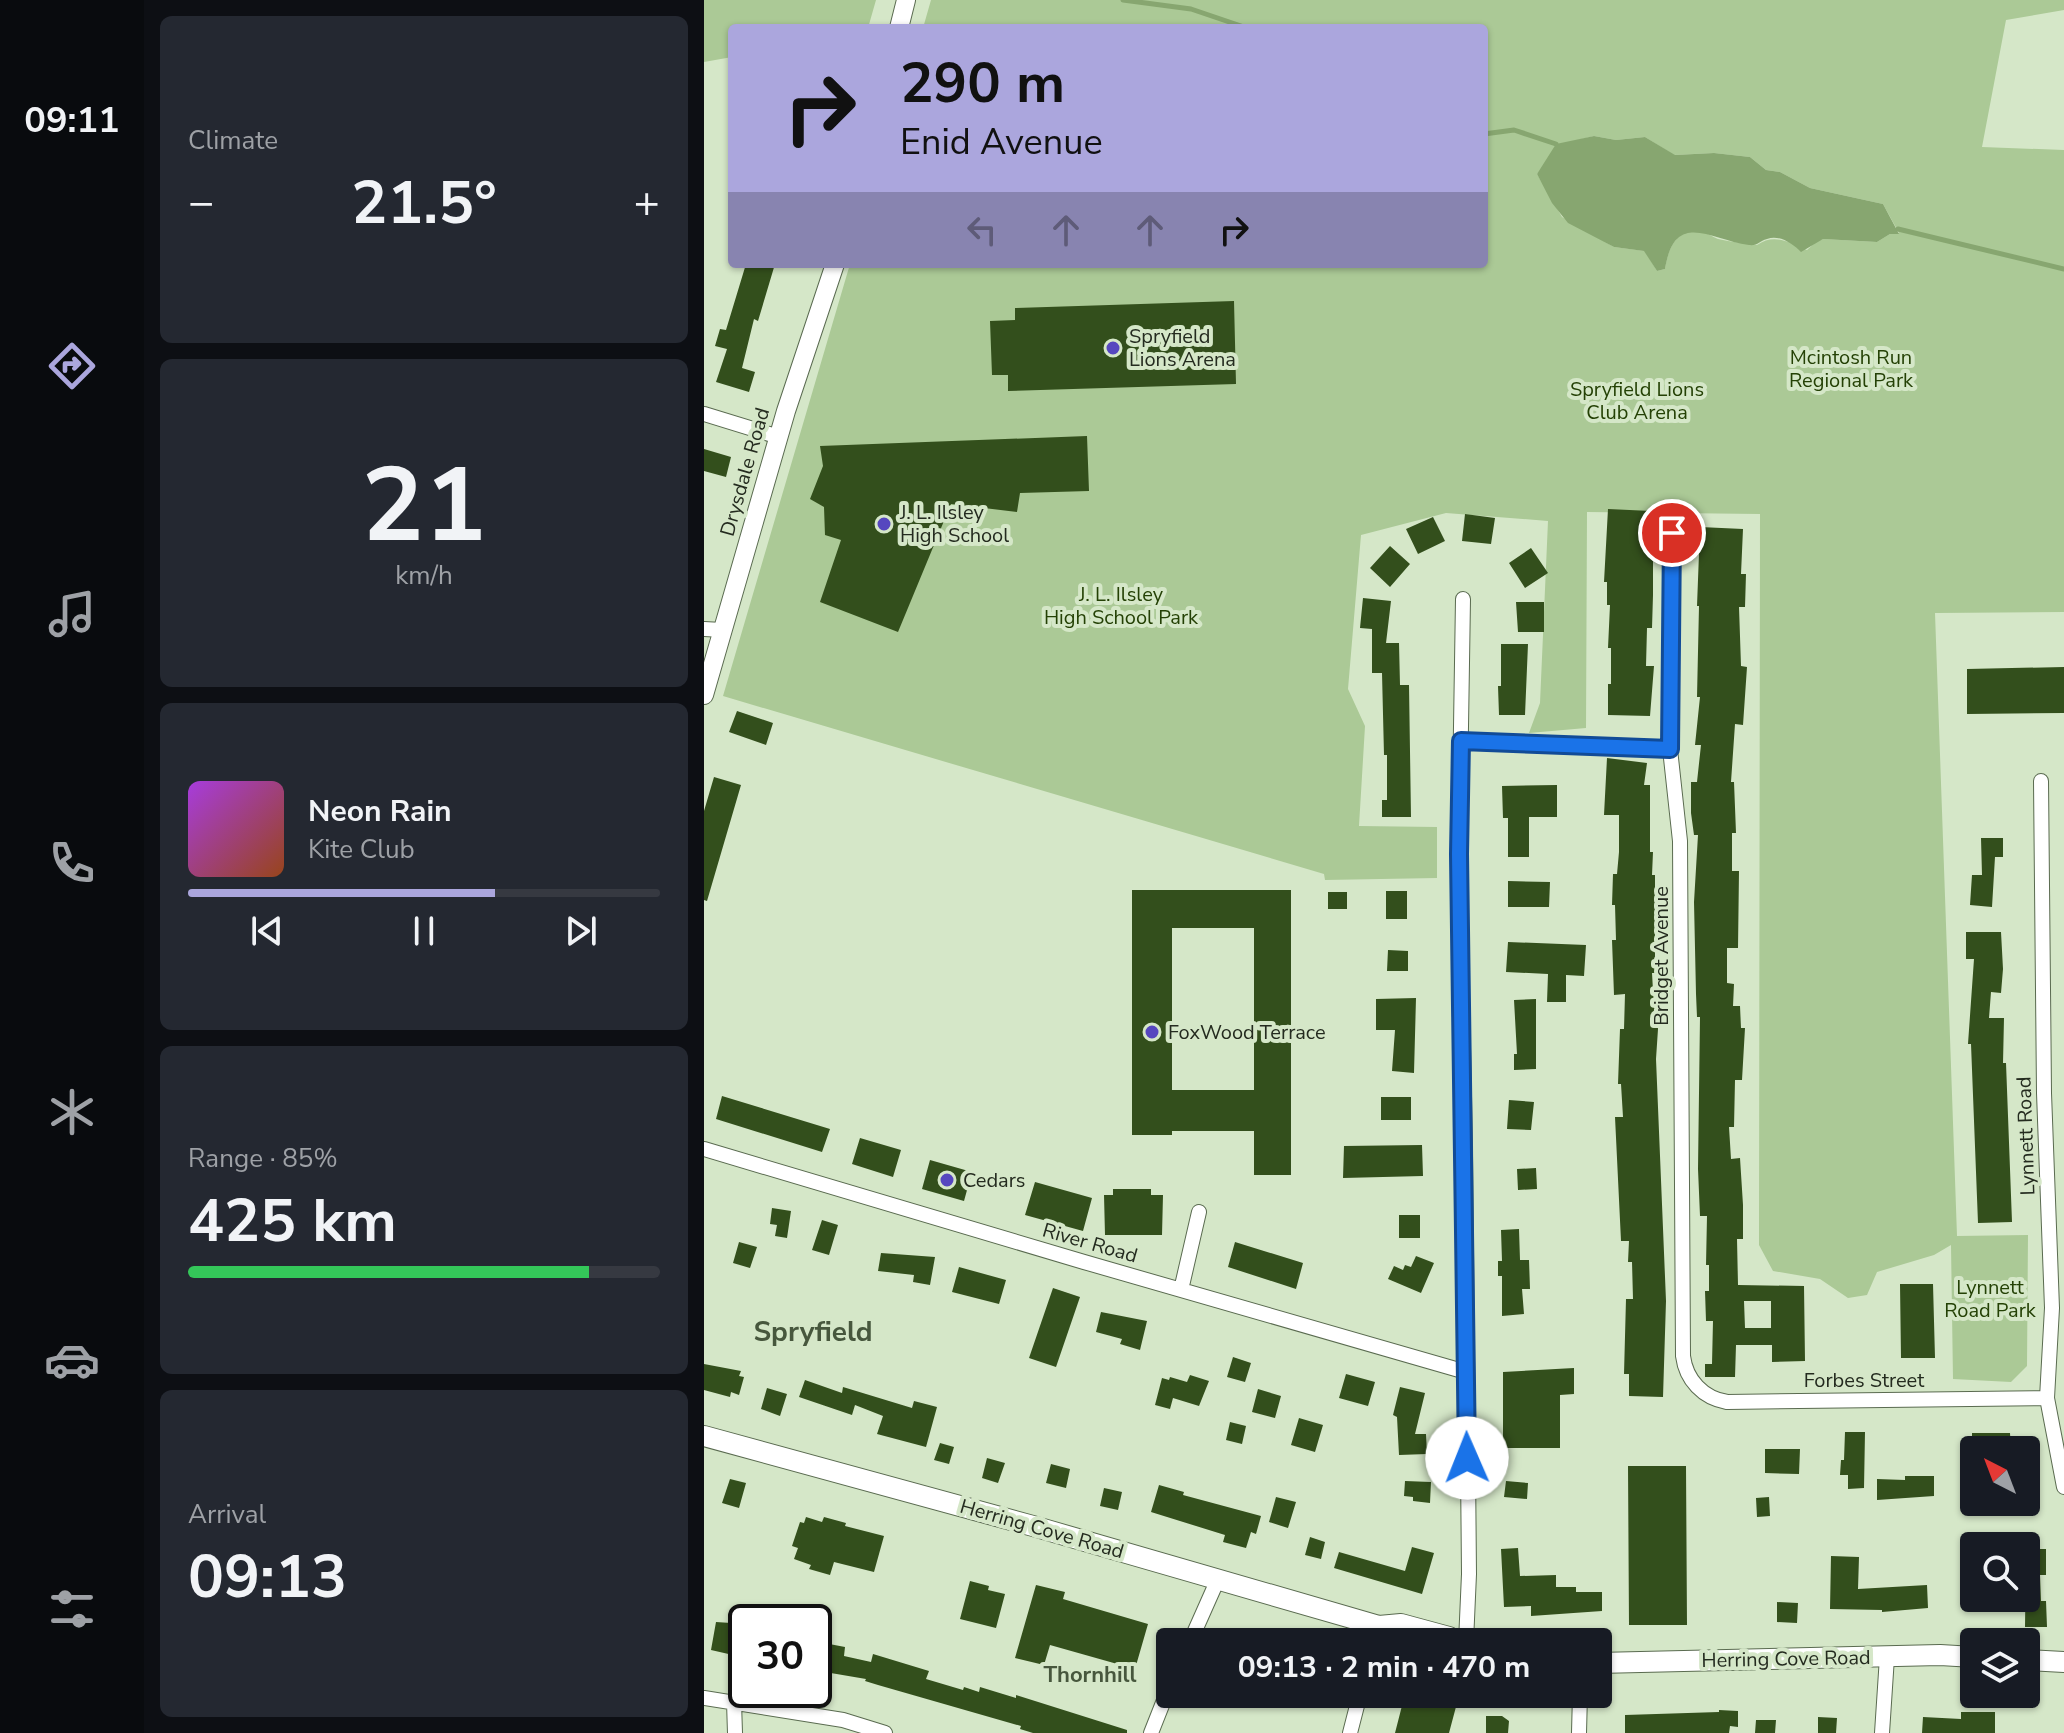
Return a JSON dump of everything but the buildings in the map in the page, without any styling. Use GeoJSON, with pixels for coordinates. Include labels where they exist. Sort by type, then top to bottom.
{"type":"FeatureCollection","features":[{"type":"Feature","properties":{"kind":"main road","name":"Herring Cove Road"},"geometry":{"type":"LineString","coordinates":[[704,1436],[1218,1579],[1357,1628]]}},
{"type":"Feature","properties":{"kind":"main road","name":"Herring Cove Road"},"geometry":{"type":"LineString","coordinates":[[1395,1628],[1401,1624],[1416,1628]]}},
{"type":"Feature","properties":{"kind":"main road","name":"Herring Cove Road"},"geometry":{"type":"LineString","coordinates":[[1612,1663],[1960,1657]]}},
{"type":"Feature","properties":{"kind":"main road"},"geometry":{"type":"LineString","coordinates":[[2040,1661],[2064,1662]]}},
{"type":"Feature","properties":{"kind":"street"},"geometry":{"type":"LineString","coordinates":[[900,24],[906,0]]}},
{"type":"Feature","properties":{"kind":"street","name":"Drysdale Road"},"geometry":{"type":"LineString","coordinates":[[704,695],[713,630],[834,268]]}},
{"type":"Feature","properties":{"kind":"street"},"geometry":{"type":"LineString","coordinates":[[704,414],[779,437]]}},
{"type":"Feature","properties":{"kind":"street","name":"Bridget Avenue"},"geometry":{"type":"LineString","coordinates":[[1672,533],[1670,749],[1680,841],[1683,1356],[1691,1379]]}},
{"type":"Feature","properties":{"kind":"street"},"geometry":{"type":"LineString","coordinates":[[1463,599],[1459,854],[1469,1574],[1467,1628]]}},
{"type":"Feature","properties":{"kind":"street"},"geometry":{"type":"LineString","coordinates":[[1461,741],[1670,749]]}},
{"type":"Feature","properties":{"kind":"street","name":"Lynnett Road"},"geometry":{"type":"LineString","coordinates":[[2041,781],[2044,1093],[2052,1308],[2047,1398],[2064,1487]]}},
{"type":"Feature","properties":{"kind":"street","name":"River Road"},"geometry":{"type":"LineString","coordinates":[[704,1149],[1466,1372]]}},
{"type":"Feature","properties":{"kind":"street"},"geometry":{"type":"LineString","coordinates":[[1181,1290],[1199,1212]]}},
{"type":"Feature","properties":{"kind":"street","name":"Forbes Street"},"geometry":{"type":"LineString","coordinates":[[1691,1379],[1707,1395],[1727,1402],[2047,1398]]}},
{"type":"Feature","properties":{"kind":"street"},"geometry":{"type":"LineString","coordinates":[[1196,1628],[1218,1579]]}},
{"type":"Feature","properties":{"kind":"street"},"geometry":{"type":"LineString","coordinates":[[1882,1733],[1887,1657]]}},
{"type":"Feature","properties":{"kind":"street"},"geometry":{"type":"LineString","coordinates":[[704,1698],[728,1701]]}},
{"type":"Feature","properties":{"kind":"street"},"geometry":{"type":"LineString","coordinates":[[734,1708],[735,1733]]}},
{"type":"Feature","properties":{"kind":"street"},"geometry":{"type":"LineString","coordinates":[[770,1708],[843,1720],[885,1733]]}},
{"type":"Feature","properties":{"kind":"street"},"geometry":{"type":"LineString","coordinates":[[1151,1733],[1161,1708]]}},
{"type":"Feature","properties":{"kind":"street"},"geometry":{"type":"LineString","coordinates":[[1350,1733],[1356,1708]]}},
{"type":"Feature","properties":{"kind":"street"},"geometry":{"type":"LineString","coordinates":[[1579,1733],[1580,1708]]}},
{"type":"Feature","properties":{"kind":"green space"},"geometry":{"type":"Polygon","coordinates":[[[704,0],[876,0],[869,24],[728,24],[728,58],[704,62],[704,0]]]}},
{"type":"Feature","properties":{"kind":"green space"},"geometry":{"type":"Polygon","coordinates":[[[931,0],[2064,0],[2064,10],[2006,20],[1982,147],[2064,150],[2064,612],[1935,613],[1957,1236],[2028,1235],[2027,1366],[2011,1382],[1953,1379],[1951,1245],[1934,1255],[1877,1272],[1867,1295],[1848,1298],[1820,1279],[1773,1271],[1759,1245],[1760,514],[1587,512],[1586,728],[1529,733],[1540,703],[1548,521],[1446,513],[1361,535],[1348,689],[1365,726],[1359,826],[1437,827],[1437,878],[1325,880],[1324,874],[723,696],[849,268],[1488,268],[1488,24],[924,24],[931,0]],[[1594,136],[1562,144],[1537,174],[1562,217],[1614,247],[1645,251],[1657,271],[1665,269],[1668,254],[1679,237],[1692,231],[1757,245],[1763,241],[1782,240],[1807,250],[1823,239],[1877,242],[1890,234],[1899,233],[1883,204],[1810,188],[1780,172],[1766,170],[1750,157],[1714,153],[1674,155],[1645,137],[1616,140],[1594,136]]]}},
{"type":"Feature","properties":{"kind":"shaded area"},"geometry":{"type":"Polygon","coordinates":[[[1594,136],[1616,140],[1645,137],[1675,155],[1714,153],[1750,157],[1766,170],[1780,172],[1810,188],[1883,204],[1899,234],[1890,234],[1877,242],[1823,239],[1801,252],[1790,243],[1776,238],[1749,245],[1708,235],[1686,234],[1677,239],[1665,269],[1657,271],[1644,251],[1614,247],[1568,223],[1552,203],[1537,174],[1556,144],[1594,136]]]}},
{"type":"Feature","properties":{"kind":"waterway"},"geometry":{"type":"LineString","coordinates":[[1123,0],[1191,9],[1235,24]]}},
{"type":"Feature","properties":{"kind":"waterway"},"geometry":{"type":"LineString","coordinates":[[1488,133],[1514,130],[1556,144]]}},
{"type":"Feature","properties":{"kind":"waterway"},"geometry":{"type":"LineString","coordinates":[[1898,229],[2064,269]]}},
{"type":"Feature","properties":{"kind":"place","name":"Spryfield Lions Arena"},"geometry":{"type":"Point","coordinates":[1113,348]}},
{"type":"Feature","properties":{"kind":"place","name":"J. L. Ilsley High School"},"geometry":{"type":"Point","coordinates":[884,524]}},
{"type":"Feature","properties":{"kind":"place","name":"FoxWood Terrace"},"geometry":{"type":"Point","coordinates":[1152,1032]}},
{"type":"Feature","properties":{"kind":"place","name":"Cedars"},"geometry":{"type":"Point","coordinates":[947,1180]}},
{"type":"Feature","properties":{"kind":"district","name":"Spryfield"},"geometry":{"type":"Point","coordinates":[813,1332]}},
{"type":"Feature","properties":{"kind":"district","name":"Thornhill"},"geometry":{"type":"Point","coordinates":[1090,1675]}},
{"type":"Feature","properties":{"kind":"route"},"geometry":{"type":"LineString","coordinates":[[1467,1458],[1459,854],[1461,741],[1670,749],[1672,533]]}},
{"type":"Feature","properties":{"kind":"park label","name":"Mcintosh Run Regional Park"},"geometry":{"type":"Point","coordinates":[1851,368]}},
{"type":"Feature","properties":{"kind":"park label","name":"Spryfield Lions Club Arena"},"geometry":{"type":"Point","coordinates":[1637,400]}},
{"type":"Feature","properties":{"kind":"park label","name":"J. L. Ilsley High School Park"},"geometry":{"type":"Point","coordinates":[1121,606]}},
{"type":"Feature","properties":{"kind":"park label","name":"Lynnett Road Park"},"geometry":{"type":"Point","coordinates":[1990,1298]}}]}
